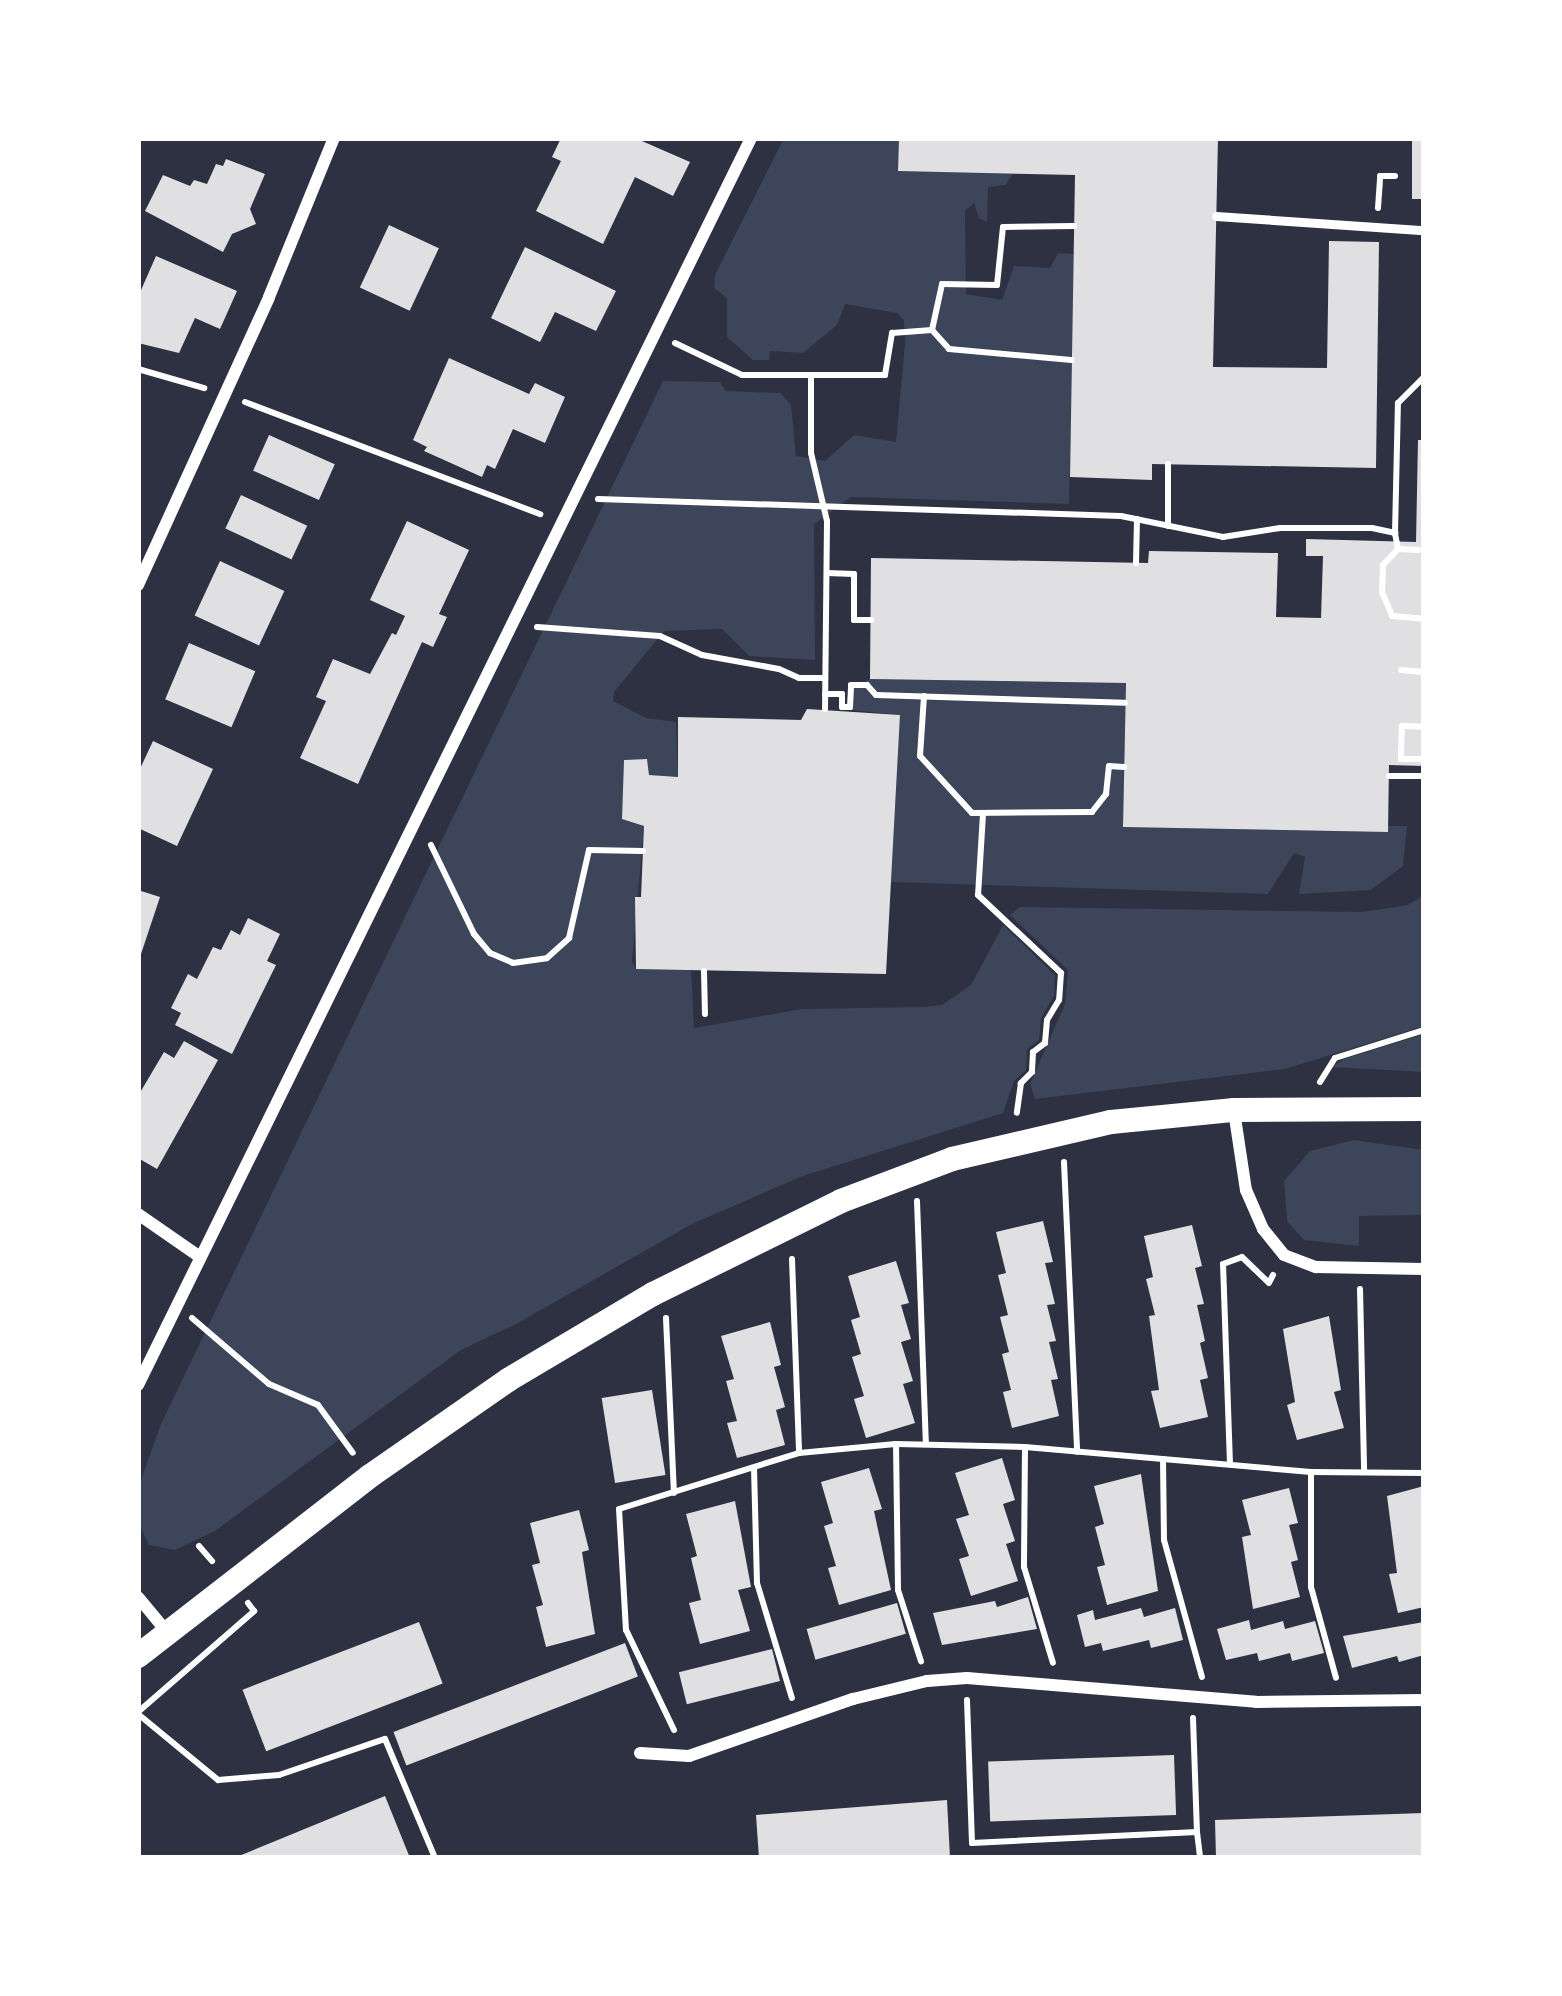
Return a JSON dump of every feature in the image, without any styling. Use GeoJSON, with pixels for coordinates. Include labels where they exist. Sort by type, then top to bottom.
{"type":"FeatureCollection","features":[{"type":"Feature","properties":{"kind":"main road"},"geometry":{"type":"LineString","coordinates":[[138,1656],[370,1476],[553,1352],[777,1229],[909,1174],[1023,1139],[1145,1117],[1234,1110],[1424,1108]]}},
{"type":"Feature","properties":{"kind":"street"},"geometry":{"type":"LineString","coordinates":[[138,585],[226,395],[334,138]]}},
{"type":"Feature","properties":{"kind":"street"},"geometry":{"type":"LineString","coordinates":[[138,1384],[751,138]]}},
{"type":"Feature","properties":{"kind":"street"},"geometry":{"type":"LineString","coordinates":[[1234,1110],[1246,1190],[1263,1229],[1284,1255],[1316,1268],[1424,1269]]}},
{"type":"Feature","properties":{"kind":"street"},"geometry":{"type":"LineString","coordinates":[[138,1214],[200,1257]]}},
{"type":"Feature","properties":{"kind":"street"},"geometry":{"type":"LineString","coordinates":[[138,1598],[167,1632]]}},
{"type":"Feature","properties":{"kind":"street"},"geometry":{"type":"LineString","coordinates":[[640,1753],[689,1756],[853,1699],[927,1681],[1006,1679],[1303,1704],[1424,1700]]}},
{"type":"Feature","properties":{"kind":"lane"},"geometry":{"type":"LineString","coordinates":[[1216,216],[1424,230]]}},
{"type":"Feature","properties":{"kind":"path"},"geometry":{"type":"LineString","coordinates":[[1380,176],[1395,176]]}},
{"type":"Feature","properties":{"kind":"path"},"geometry":{"type":"LineString","coordinates":[[932,330],[943,284],[997,285],[1003,227],[1074,226]]}},
{"type":"Feature","properties":{"kind":"path"},"geometry":{"type":"LineString","coordinates":[[653,332],[742,375],[811,377],[885,375],[892,333],[932,330]]}},
{"type":"Feature","properties":{"kind":"path"},"geometry":{"type":"LineString","coordinates":[[932,330],[949,349],[1072,360]]}},
{"type":"Feature","properties":{"kind":"path"},"geometry":{"type":"LineString","coordinates":[[138,369],[226,395],[537,515],[573,499],[1137,519],[1223,537],[1280,528],[1372,528],[1395,533]]}},
{"type":"Feature","properties":{"kind":"path"},"geometry":{"type":"LineString","coordinates":[[1398,549],[1398,403],[1424,376]]}},
{"type":"Feature","properties":{"kind":"path"},"geometry":{"type":"LineString","coordinates":[[811,377],[811,453],[823,506],[827,573],[825,709]]}},
{"type":"Feature","properties":{"kind":"path"},"geometry":{"type":"LineString","coordinates":[[1410,390],[1424,390]]}},
{"type":"Feature","properties":{"kind":"path"},"geometry":{"type":"LineString","coordinates":[[1168,464],[1168,526]]}},
{"type":"Feature","properties":{"kind":"path"},"geometry":{"type":"LineString","coordinates":[[1136,563],[1137,519]]}},
{"type":"Feature","properties":{"kind":"path"},"geometry":{"type":"LineString","coordinates":[[1398,549],[1418,550]]}},
{"type":"Feature","properties":{"kind":"path"},"geometry":{"type":"LineString","coordinates":[[1398,549],[1383,566],[1382,592],[1392,616],[1424,619]]}},
{"type":"Feature","properties":{"kind":"path"},"geometry":{"type":"LineString","coordinates":[[827,573],[854,574],[854,620],[871,620]]}},
{"type":"Feature","properties":{"kind":"path"},"geometry":{"type":"LineString","coordinates":[[513,618],[554,632],[660,637],[702,656],[779,668],[799,678],[825,678]]}},
{"type":"Feature","properties":{"kind":"path"},"geometry":{"type":"LineString","coordinates":[[1401,670],[1424,672]]}},
{"type":"Feature","properties":{"kind":"path"},"geometry":{"type":"LineString","coordinates":[[825,694],[842,694],[842,707],[850,707],[851,685],[867,685],[876,695],[1125,703]]}},
{"type":"Feature","properties":{"kind":"path"},"geometry":{"type":"LineString","coordinates":[[924,696],[920,756],[972,813],[1091,812],[1106,794],[1109,766],[1124,767]]}},
{"type":"Feature","properties":{"kind":"path"},"geometry":{"type":"LineString","coordinates":[[1424,727],[1402,726],[1401,759],[1424,759]]}},
{"type":"Feature","properties":{"kind":"path"},"geometry":{"type":"LineString","coordinates":[[1389,776],[1424,776]]}},
{"type":"Feature","properties":{"kind":"path"},"geometry":{"type":"LineString","coordinates":[[983,814],[978,895],[1061,973],[1045,1043],[1033,1052],[1032,1072],[1021,1083],[1017,1114],[1023,1139]]}},
{"type":"Feature","properties":{"kind":"path"},"geometry":{"type":"LineString","coordinates":[[412,824],[429,843],[481,943],[513,963],[547,958],[569,938],[590,850],[643,851]]}},
{"type":"Feature","properties":{"kind":"path"},"geometry":{"type":"LineString","coordinates":[[704,970],[705,1014]]}},
{"type":"Feature","properties":{"kind":"path"},"geometry":{"type":"LineString","coordinates":[[1310,1109],[1331,1060],[1424,1030]]}},
{"type":"Feature","properties":{"kind":"path"},"geometry":{"type":"LineString","coordinates":[[1062,1179],[1077,1452]]}},
{"type":"Feature","properties":{"kind":"path"},"geometry":{"type":"LineString","coordinates":[[920,1210],[926,1443]]}},
{"type":"Feature","properties":{"kind":"path"},"geometry":{"type":"LineString","coordinates":[[1230,1464],[1223,1264],[1242,1257],[1269,1283]]}},
{"type":"Feature","properties":{"kind":"path"},"geometry":{"type":"LineString","coordinates":[[793,1262],[799,1453]]}},
{"type":"Feature","properties":{"kind":"path"},"geometry":{"type":"LineString","coordinates":[[1360,1291],[1364,1472]]}},
{"type":"Feature","properties":{"kind":"path"},"geometry":{"type":"LineString","coordinates":[[176,1304],[269,1384],[318,1405],[370,1476]]}},
{"type":"Feature","properties":{"kind":"path"},"geometry":{"type":"LineString","coordinates":[[669,1323],[674,1493]]}},
{"type":"Feature","properties":{"kind":"path"},"geometry":{"type":"LineString","coordinates":[[896,1444],[898,1590],[914,1638]]}},
{"type":"Feature","properties":{"kind":"path"},"geometry":{"type":"LineString","coordinates":[[689,1756],[626,1630],[619,1509],[799,1453],[896,1444],[1024,1447],[1311,1472],[1424,1473]]}},
{"type":"Feature","properties":{"kind":"path"},"geometry":{"type":"LineString","coordinates":[[1024,1447],[1024,1567],[1045,1639]]}},
{"type":"Feature","properties":{"kind":"path"},"geometry":{"type":"LineString","coordinates":[[1163,1460],[1164,1540],[1208,1698]]}},
{"type":"Feature","properties":{"kind":"path"},"geometry":{"type":"LineString","coordinates":[[754,1468],[758,1582],[783,1672]]}},
{"type":"Feature","properties":{"kind":"path"},"geometry":{"type":"LineString","coordinates":[[1311,1472],[1310,1587],[1329,1653]]}},
{"type":"Feature","properties":{"kind":"path"},"geometry":{"type":"LineString","coordinates":[[966,1704],[972,1844],[1198,1832]]}},
{"type":"Feature","properties":{"kind":"path"},"geometry":{"type":"LineString","coordinates":[[138,1714],[210,1775],[228,1781],[279,1775],[386,1739],[435,1858]]}},
{"type":"Feature","properties":{"kind":"path"},"geometry":{"type":"LineString","coordinates":[[1193,1724],[1200,1858]]}},
{"type":"Feature","properties":{"kind":"shaded area"},"geometry":{"type":"Polygon","coordinates":[[[784,138],[899,138],[898,170],[1013,173],[1006,185],[988,187],[987,222],[979,218],[974,203],[965,211],[966,294],[1002,300],[1014,266],[1050,268],[1058,253],[1074,254],[1069,504],[851,497],[814,524],[815,660],[749,656],[722,629],[665,631],[614,692],[613,701],[646,718],[676,722],[678,777],[649,775],[647,759],[624,760],[622,819],[644,826],[632,961],[636,969],[691,970],[694,1028],[802,1009],[924,1007],[942,1005],[971,985],[1003,925],[1055,975],[1054,996],[1041,1018],[1039,1040],[1027,1049],[1026,1070],[1014,1081],[1003,1113],[800,1177],[692,1224],[461,1350],[215,1531],[175,1550],[149,1545],[138,1523],[138,1488],[161,1424],[663,381],[720,382],[726,391],[781,393],[791,405],[796,456],[825,461],[854,435],[896,442],[905,343],[904,320],[897,313],[845,304],[837,325],[803,353],[770,351],[769,360],[753,360],[727,337],[727,298],[714,288],[715,275],[784,138]]]}},
{"type":"Feature","properties":{"kind":"shaded area"},"geometry":{"type":"Polygon","coordinates":[[[870,679],[1126,683],[1123,827],[1387,832],[1388,826],[1407,826],[1403,866],[1371,890],[1299,894],[1305,857],[1294,853],[1268,894],[891,882],[900,715],[853,710],[854,688],[870,679]]]}},
{"type":"Feature","properties":{"kind":"shaded area"},"geometry":{"type":"Polygon","coordinates":[[[1424,895],[1424,1026],[1285,1069],[1035,1099],[1030,1084],[1065,1004],[1068,970],[1010,915],[1020,907],[1363,912],[1408,905],[1424,895]]]}},
{"type":"Feature","properties":{"kind":"shaded area"},"geometry":{"type":"Polygon","coordinates":[[[1424,1034],[1424,1072],[1332,1067],[1344,1059],[1424,1034]]]}},
{"type":"Feature","properties":{"kind":"shaded area"},"geometry":{"type":"Polygon","coordinates":[[[1354,1140],[1424,1150],[1424,1215],[1359,1216],[1359,1246],[1304,1240],[1287,1221],[1284,1181],[1310,1151],[1354,1140]]]}},
{"type":"Feature","properties":{"kind":"building"},"geometry":{"type":"Polygon","coordinates":[[[561,138],[635,138],[690,162],[673,196],[635,177],[603,244],[536,211],[561,161],[552,157],[561,138]]]}},
{"type":"Feature","properties":{"kind":"building"},"geometry":{"type":"Polygon","coordinates":[[[899,138],[1218,138],[1213,367],[1327,368],[1329,241],[1379,242],[1376,468],[1152,464],[1152,480],[1070,477],[1075,175],[898,171],[899,138]]]}},
{"type":"Feature","properties":{"kind":"building"},"geometry":{"type":"Polygon","coordinates":[[[1412,138],[1424,138],[1424,199],[1412,199],[1412,138]]]}},
{"type":"Feature","properties":{"kind":"building"},"geometry":{"type":"Polygon","coordinates":[[[226,159],[265,174],[250,209],[256,224],[232,234],[223,252],[145,211],[163,175],[190,186],[194,180],[207,184],[216,164],[223,166],[226,159]]]}},
{"type":"Feature","properties":{"kind":"building"},"geometry":{"type":"Polygon","coordinates":[[[389,225],[439,248],[410,311],[360,288],[389,225]]]}},
{"type":"Feature","properties":{"kind":"building"},"geometry":{"type":"Polygon","coordinates":[[[525,247],[616,291],[596,331],[555,312],[540,342],[491,318],[525,247]]]}},
{"type":"Feature","properties":{"kind":"building"},"geometry":{"type":"Polygon","coordinates":[[[156,256],[237,291],[220,329],[195,318],[179,353],[138,343],[138,297],[156,256]]]}},
{"type":"Feature","properties":{"kind":"building"},"geometry":{"type":"Polygon","coordinates":[[[449,358],[529,394],[535,383],[565,397],[545,443],[513,429],[495,469],[487,465],[482,477],[424,451],[427,447],[413,440],[449,358]]]}},
{"type":"Feature","properties":{"kind":"building"},"geometry":{"type":"Polygon","coordinates":[[[269,435],[335,464],[319,500],[253,471],[269,435]]]}},
{"type":"Feature","properties":{"kind":"building"},"geometry":{"type":"Polygon","coordinates":[[[1418,440],[1424,440],[1424,766],[1389,765],[1388,832],[1123,827],[1126,683],[870,679],[871,558],[1148,563],[1149,551],[1278,553],[1276,617],[1321,618],[1323,556],[1306,556],[1306,539],[1416,542],[1418,440]]]}},
{"type":"Feature","properties":{"kind":"building"},"geometry":{"type":"Polygon","coordinates":[[[241,495],[307,526],[292,559],[225,529],[241,495]]]}},
{"type":"Feature","properties":{"kind":"building"},"geometry":{"type":"Polygon","coordinates":[[[407,521],[469,550],[439,614],[447,617],[433,647],[422,642],[358,784],[300,758],[326,701],[316,697],[333,659],[370,674],[405,616],[370,600],[407,521]]]}},
{"type":"Feature","properties":{"kind":"building"},"geometry":{"type":"Polygon","coordinates":[[[220,561],[284,591],[259,645],[195,615],[220,561]]]}},
{"type":"Feature","properties":{"kind":"building"},"geometry":{"type":"Polygon","coordinates":[[[189,643],[255,671],[231,727],[165,699],[189,643]]]}},
{"type":"Feature","properties":{"kind":"building"},"geometry":{"type":"Polygon","coordinates":[[[807,709],[900,715],[886,974],[636,969],[635,897],[641,897],[644,826],[622,819],[624,760],[647,759],[649,775],[678,777],[678,717],[801,720],[807,709]]]}},
{"type":"Feature","properties":{"kind":"building"},"geometry":{"type":"Polygon","coordinates":[[[153,741],[213,769],[177,846],[138,828],[138,773],[153,741]]]}},
{"type":"Feature","properties":{"kind":"building"},"geometry":{"type":"Polygon","coordinates":[[[138,890],[160,897],[139,960],[138,960],[138,890]]]}},
{"type":"Feature","properties":{"kind":"building"},"geometry":{"type":"Polygon","coordinates":[[[248,918],[280,934],[267,961],[276,965],[232,1054],[175,1025],[181,1013],[171,1008],[188,974],[197,979],[213,947],[221,950],[231,930],[240,935],[248,918]]]}},
{"type":"Feature","properties":{"kind":"building"},"geometry":{"type":"Polygon","coordinates":[[[184,1041],[218,1060],[157,1169],[138,1158],[138,1096],[164,1052],[174,1058],[184,1041]]]}},
{"type":"Feature","properties":{"kind":"building"},"geometry":{"type":"Polygon","coordinates":[[[1043,1221],[1053,1262],[1045,1263],[1055,1304],[1047,1305],[1056,1341],[1049,1342],[1058,1379],[1051,1380],[1059,1416],[1012,1428],[1003,1392],[1011,1390],[1002,1354],[1009,1352],[1000,1317],[1008,1315],[998,1275],[1006,1273],[996,1232],[1043,1221]]]}},
{"type":"Feature","properties":{"kind":"building"},"geometry":{"type":"Polygon","coordinates":[[[1192,1225],[1202,1266],[1195,1268],[1204,1304],[1197,1305],[1205,1341],[1200,1343],[1208,1378],[1200,1380],[1208,1417],[1160,1428],[1151,1391],[1159,1390],[1149,1316],[1155,1315],[1146,1279],[1153,1277],[1144,1236],[1192,1225]]]}},
{"type":"Feature","properties":{"kind":"building"},"geometry":{"type":"Polygon","coordinates":[[[896,1261],[909,1303],[901,1305],[911,1339],[901,1342],[913,1381],[903,1384],[915,1423],[866,1438],[854,1399],[864,1396],[852,1357],[861,1354],[851,1320],[860,1317],[848,1276],[896,1261]]]}},
{"type":"Feature","properties":{"kind":"building"},"geometry":{"type":"Polygon","coordinates":[[[1329,1316],[1341,1390],[1334,1392],[1344,1428],[1297,1440],[1287,1405],[1295,1402],[1283,1329],[1329,1316]]]}},
{"type":"Feature","properties":{"kind":"building"},"geometry":{"type":"Polygon","coordinates":[[[770,1322],[781,1365],[774,1367],[785,1407],[776,1410],[785,1445],[737,1458],[727,1423],[737,1421],[726,1381],[734,1379],[721,1336],[770,1322]]]}},
{"type":"Feature","properties":{"kind":"building"},"geometry":{"type":"Polygon","coordinates":[[[652,1390],[665,1475],[615,1483],[602,1398],[652,1390]]]}},
{"type":"Feature","properties":{"kind":"building"},"geometry":{"type":"Polygon","coordinates":[[[1002,1458],[1015,1500],[1003,1504],[1015,1541],[1006,1544],[1018,1581],[971,1596],[959,1559],[969,1556],[956,1519],[969,1515],[955,1473],[1002,1458]]]}},
{"type":"Feature","properties":{"kind":"building"},"geometry":{"type":"Polygon","coordinates":[[[869,1468],[882,1509],[874,1511],[891,1590],[839,1605],[828,1568],[836,1566],[824,1526],[833,1523],[821,1482],[869,1468]]]}},
{"type":"Feature","properties":{"kind":"building"},"geometry":{"type":"Polygon","coordinates":[[[1141,1474],[1158,1591],[1107,1605],[1097,1567],[1105,1565],[1095,1527],[1104,1524],[1094,1486],[1141,1474]]]}},
{"type":"Feature","properties":{"kind":"building"},"geometry":{"type":"Polygon","coordinates":[[[1424,1486],[1424,1607],[1398,1613],[1389,1574],[1397,1573],[1387,1496],[1424,1486]]]}},
{"type":"Feature","properties":{"kind":"building"},"geometry":{"type":"Polygon","coordinates":[[[1289,1488],[1298,1523],[1289,1525],[1298,1560],[1291,1562],[1300,1597],[1253,1609],[1242,1537],[1251,1535],[1242,1500],[1289,1488]]]}},
{"type":"Feature","properties":{"kind":"building"},"geometry":{"type":"Polygon","coordinates":[[[735,1501],[751,1587],[738,1590],[750,1631],[700,1644],[689,1603],[701,1600],[691,1558],[697,1556],[686,1514],[735,1501]]]}},
{"type":"Feature","properties":{"kind":"building"},"geometry":{"type":"Polygon","coordinates":[[[579,1510],[589,1550],[582,1552],[595,1634],[546,1647],[536,1607],[543,1605],[532,1565],[540,1563],[530,1523],[579,1510]]]}},
{"type":"Feature","properties":{"kind":"building"},"geometry":{"type":"Polygon","coordinates":[[[1028,1597],[1037,1629],[942,1645],[933,1613],[995,1601],[997,1607],[1028,1597]]]}},
{"type":"Feature","properties":{"kind":"building"},"geometry":{"type":"Polygon","coordinates":[[[897,1603],[906,1634],[815,1660],[807,1629],[897,1603]]]}},
{"type":"Feature","properties":{"kind":"building"},"geometry":{"type":"Polygon","coordinates":[[[1141,1608],[1144,1617],[1175,1608],[1183,1640],[1151,1648],[1149,1640],[1103,1651],[1101,1643],[1085,1647],[1077,1615],[1093,1610],[1095,1620],[1141,1608]]]}},
{"type":"Feature","properties":{"kind":"building"},"geometry":{"type":"Polygon","coordinates":[[[1249,1620],[1251,1630],[1283,1621],[1285,1629],[1315,1621],[1324,1653],[1292,1661],[1290,1653],[1259,1661],[1257,1653],[1226,1660],[1217,1629],[1249,1620]]]}},
{"type":"Feature","properties":{"kind":"building"},"geometry":{"type":"Polygon","coordinates":[[[419,1622],[443,1684],[266,1751],[243,1690],[419,1622]]]}},
{"type":"Feature","properties":{"kind":"building"},"geometry":{"type":"Polygon","coordinates":[[[1424,1622],[1424,1655],[1399,1662],[1397,1656],[1352,1668],[1343,1636],[1424,1622]]]}},
{"type":"Feature","properties":{"kind":"building"},"geometry":{"type":"Polygon","coordinates":[[[625,1643],[638,1677],[406,1765],[393,1732],[625,1643]]]}},
{"type":"Feature","properties":{"kind":"building"},"geometry":{"type":"Polygon","coordinates":[[[772,1649],[780,1681],[687,1704],[679,1672],[772,1649]]]}},
{"type":"Feature","properties":{"kind":"building"},"geometry":{"type":"Polygon","coordinates":[[[1174,1755],[1176,1815],[990,1821],[988,1761],[1174,1755]]]}},
{"type":"Feature","properties":{"kind":"building"},"geometry":{"type":"Polygon","coordinates":[[[385,1796],[410,1858],[234,1858],[385,1796]]]}},
{"type":"Feature","properties":{"kind":"building"},"geometry":{"type":"Polygon","coordinates":[[[947,1800],[950,1858],[759,1858],[756,1815],[947,1800]]]}},
{"type":"Feature","properties":{"kind":"building"},"geometry":{"type":"Polygon","coordinates":[[[1424,1813],[1424,1858],[1216,1858],[1215,1820],[1424,1813]]]}}]}
